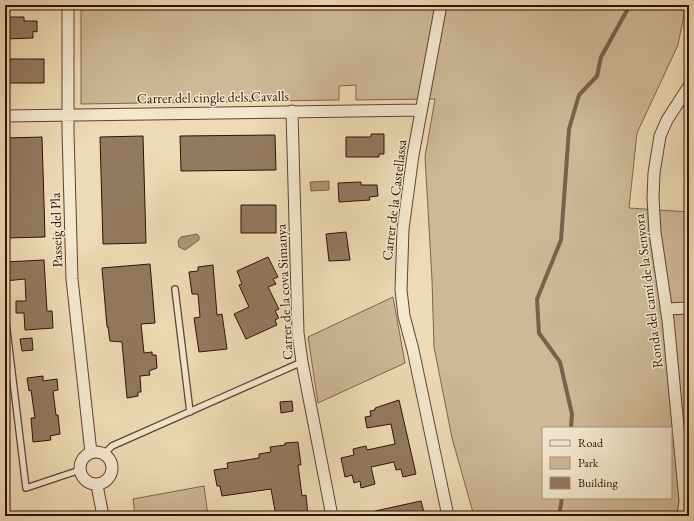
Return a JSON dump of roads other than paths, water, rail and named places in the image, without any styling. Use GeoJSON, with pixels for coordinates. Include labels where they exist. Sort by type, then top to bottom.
{"type":"FeatureCollection","features":[{"type":"Feature","properties":{"kind":"street","name":"Passeig del Pla"},"geometry":{"type":"LineString","coordinates":[[68,5],[68,114],[72,279],[91,453]]}},
{"type":"Feature","properties":{"kind":"street","name":"Carrer de la Castellassa"},"geometry":{"type":"LineString","coordinates":[[441,5],[421,110],[403,229],[401,290],[404,316],[413,350],[448,516]]}},
{"type":"Feature","properties":{"kind":"street","name":"Ronda del camí de la Senyora"},"geometry":{"type":"LineString","coordinates":[[683,516],[687,501],[666,309],[655,232],[654,173],[656,152],[663,129],[689,86]]}},
{"type":"Feature","properties":{"kind":"street","name":"Carrer del cingle dels Cavalls"},"geometry":{"type":"LineString","coordinates":[[5,116],[421,110]]}},
{"type":"Feature","properties":{"kind":"street","name":"Carrer de la cova Simanya"},"geometry":{"type":"LineString","coordinates":[[292,111],[298,333],[302,362],[332,516]]}},
{"type":"Feature","properties":{"kind":"street"},"geometry":{"type":"LineString","coordinates":[[666,309],[689,308]]}},
{"type":"Feature","properties":{"kind":"street"},"geometry":{"type":"LineString","coordinates":[[99,452],[104,454],[111,462],[112,472],[107,480],[97,484],[87,482],[82,478],[80,462],[84,457],[91,453],[99,452]]}},
{"type":"Feature","properties":{"kind":"street"},"geometry":{"type":"LineString","coordinates":[[97,484],[103,516]]}},
{"type":"Feature","properties":{"kind":"lane"},"geometry":{"type":"LineString","coordinates":[[175,289],[190,412]]}},
{"type":"Feature","properties":{"kind":"lane"},"geometry":{"type":"LineString","coordinates":[[5,314],[26,488],[80,470]]}},
{"type":"Feature","properties":{"kind":"lane"},"geometry":{"type":"LineString","coordinates":[[104,454],[112,446],[302,362]]}},
{"type":"Feature","properties":{"kind":"waterway"},"geometry":{"type":"LineString","coordinates":[[571,427],[572,414],[560,362],[539,333],[537,299],[561,240],[569,129],[579,95],[597,76],[601,57],[630,5]]}},
{"type":"Feature","properties":{"kind":"waterway"},"geometry":{"type":"LineString","coordinates":[[559,516],[562,499]]}}]}
